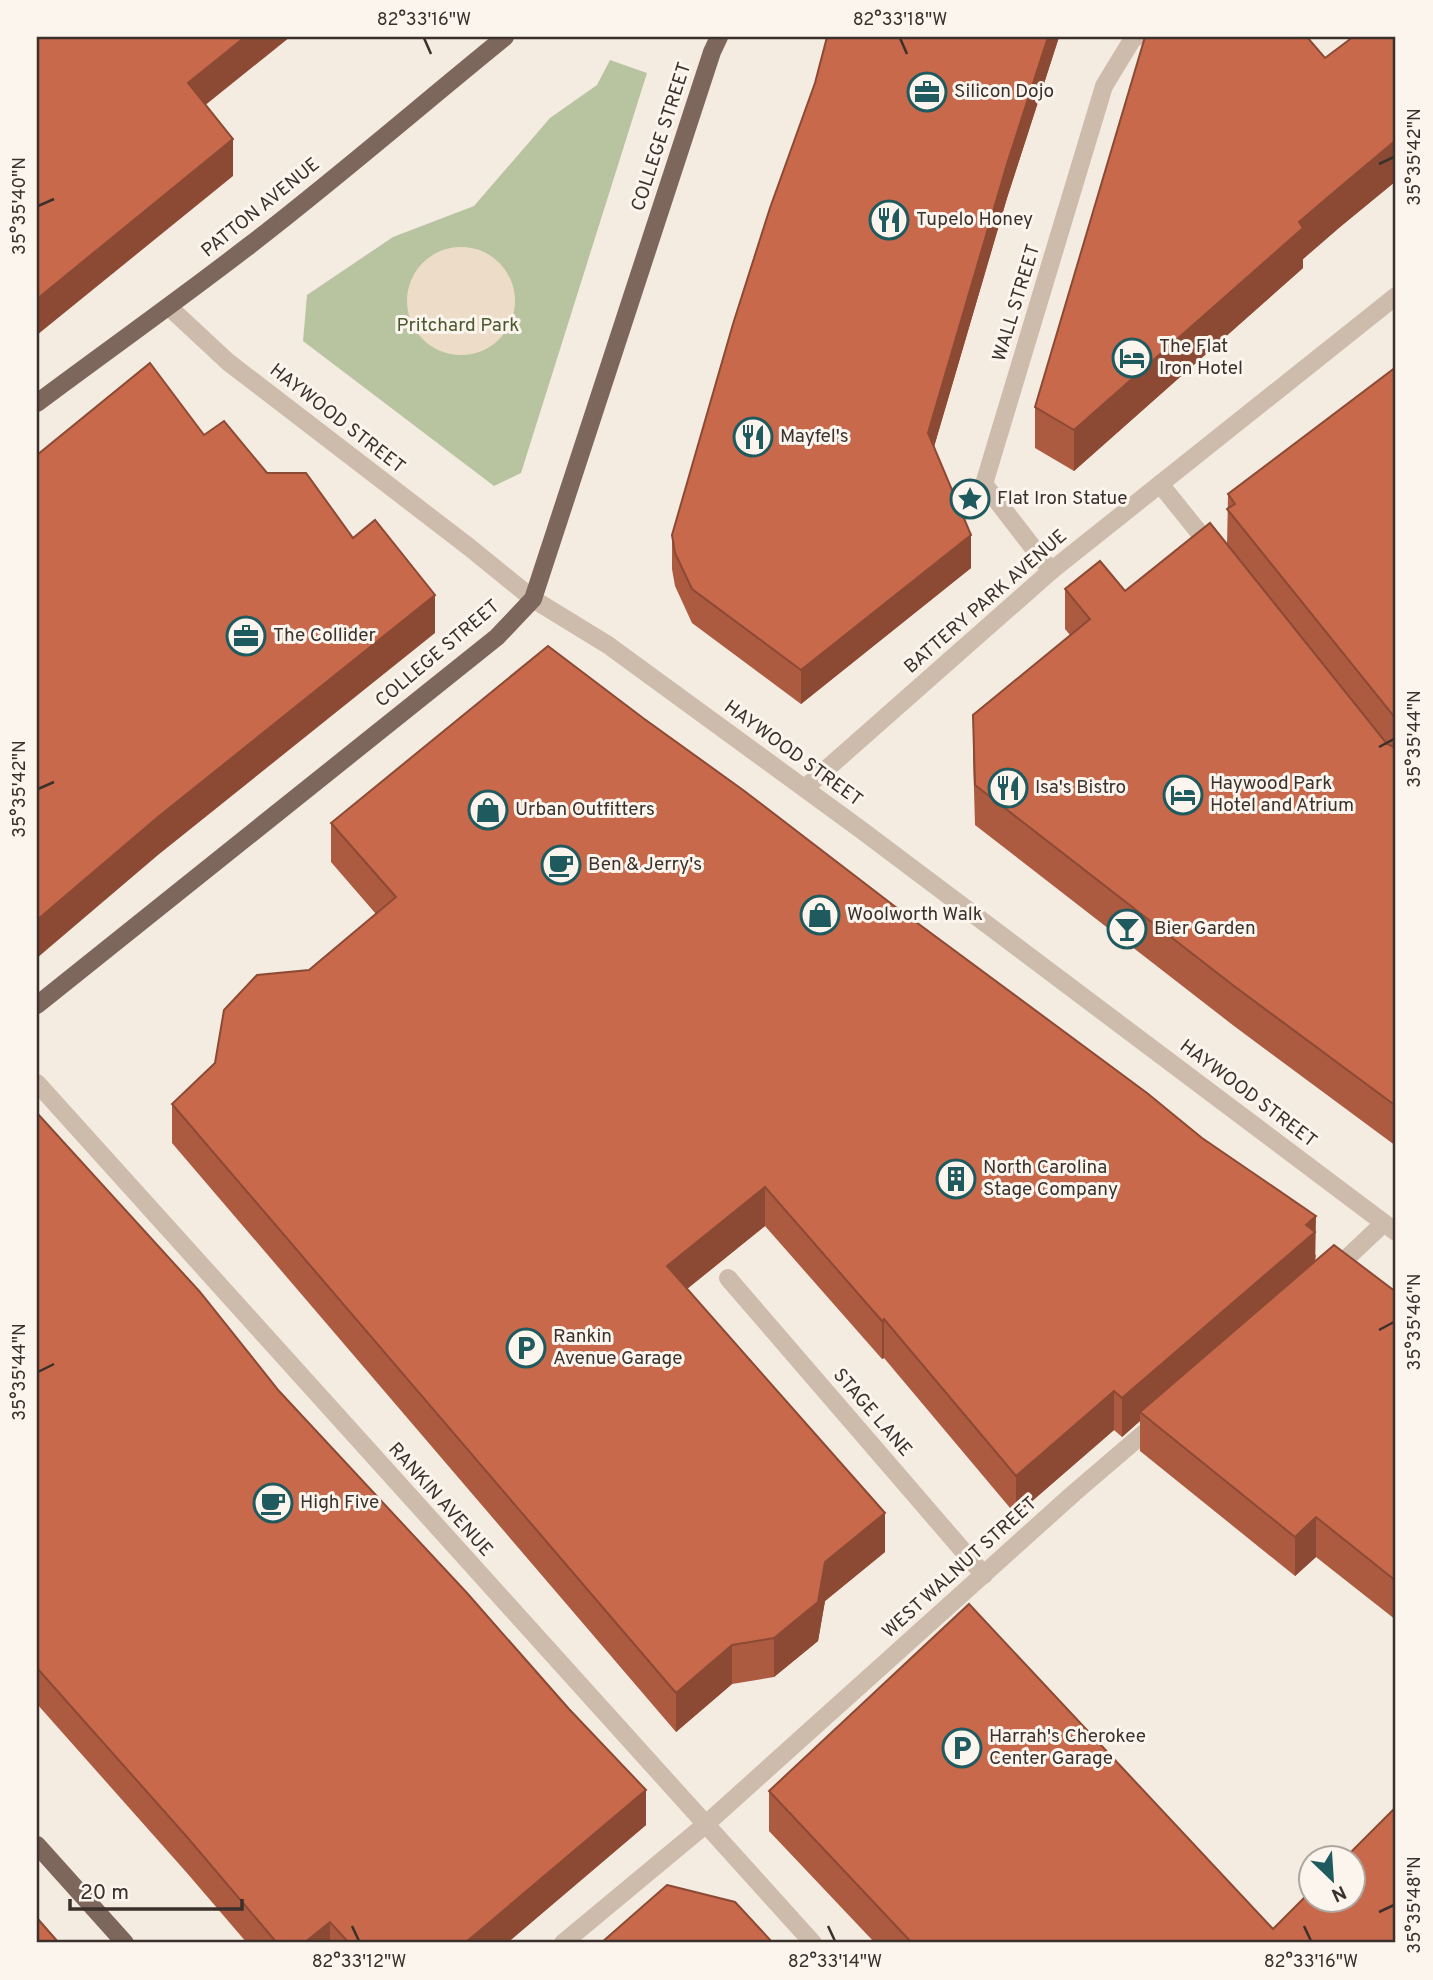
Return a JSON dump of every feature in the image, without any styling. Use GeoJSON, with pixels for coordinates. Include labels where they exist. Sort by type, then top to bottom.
{"type":"FeatureCollection","features":[{"type":"Feature","properties":{"kind":"main road","name":"PATTON AVENUE"},"geometry":{"type":"LineString","coordinates":[[37,403],[253,243],[505,37]]}},
{"type":"Feature","properties":{"kind":"main road","name":"COLLEGE STREET"},"geometry":{"type":"LineString","coordinates":[[37,1005],[497,637],[533,599],[719,37]]}},
{"type":"Feature","properties":{"kind":"main road"},"geometry":{"type":"LineString","coordinates":[[37,1845],[125,1943]]}},
{"type":"Feature","properties":{"kind":"street","name":"WALL STREET"},"geometry":{"type":"LineString","coordinates":[[1051,571],[984,484],[1104,86],[1136,37]]}},
{"type":"Feature","properties":{"kind":"street","name":"BATTERY PARK AVENUE"},"geometry":{"type":"LineString","coordinates":[[804,788],[1051,571],[1396,296]]}},
{"type":"Feature","properties":{"kind":"street","name":"HAYWOOD STREET"},"geometry":{"type":"LineString","coordinates":[[169,307],[228,362],[533,599],[608,645],[804,788],[1390,1228]]}},
{"type":"Feature","properties":{"kind":"street"},"geometry":{"type":"LineString","coordinates":[[1160,484],[1221,560]]}},
{"type":"Feature","properties":{"kind":"street","name":"RANKIN AVENUE"},"geometry":{"type":"LineString","coordinates":[[37,1083],[813,1943]]}},
{"type":"Feature","properties":{"kind":"street"},"geometry":{"type":"LineString","coordinates":[[1317,1284],[1390,1228]]}},
{"type":"Feature","properties":{"kind":"street","name":"STAGE LANE"},"geometry":{"type":"LineString","coordinates":[[728,1278],[984,1574]]}},
{"type":"Feature","properties":{"kind":"street","name":"WEST WALNUT STREET"},"geometry":{"type":"LineString","coordinates":[[563,1943],[705,1825],[1169,1412]]}},
{"type":"Feature","properties":{"kind":"green space","name":"Pritchard Park"},"geometry":{"type":"Polygon","coordinates":[[[610,60],[647,73],[521,473],[494,486],[303,341],[307,295],[393,237],[474,206],[550,118],[597,85],[610,60]]]}},
{"type":"Feature","properties":{"kind":"shaded area"},"geometry":{"type":"Polygon","coordinates":[[[461,247],[482,251],[499,263],[511,280],[515,301],[511,322],[499,339],[482,351],[461,355],[440,351],[423,339],[411,322],[407,301],[411,280],[423,263],[440,251],[461,247]]]}},
{"type":"Feature","properties":{"kind":"building"},"geometry":{"type":"Polygon","coordinates":[[[37,37],[245,37],[188,83],[233,139],[37,299],[37,37]]]}},
{"type":"Feature","properties":{"kind":"building"},"geometry":{"type":"Polygon","coordinates":[[[827,37],[1048,37],[1007,164],[928,433],[971,535],[801,670],[692,589],[675,553],[672,535],[733,324],[770,208],[815,83],[827,37]]]}},
{"type":"Feature","properties":{"kind":"building"},"geometry":{"type":"Polygon","coordinates":[[[1145,37],[1307,37],[1325,58],[1353,37],[1396,37],[1396,140],[1299,222],[1303,228],[1074,430],[1035,407],[1145,37]]]}},
{"type":"Feature","properties":{"kind":"building"},"geometry":{"type":"Polygon","coordinates":[[[150,363],[204,435],[224,421],[267,473],[306,473],[353,538],[375,520],[435,595],[158,817],[37,920],[37,455],[150,363]]]}},
{"type":"Feature","properties":{"kind":"building"},"geometry":{"type":"Polygon","coordinates":[[[1396,367],[1396,719],[1227,509],[1235,504],[1228,494],[1396,367]]]}},
{"type":"Feature","properties":{"kind":"building","name":"Haywood Park Hotel and Atrium"},"geometry":{"type":"Polygon","coordinates":[[[1210,523],[1387,744],[1396,748],[1396,1106],[1234,986],[975,785],[973,715],[1090,619],[1065,589],[1100,561],[1125,591],[1210,523]]]}},
{"type":"Feature","properties":{"kind":"building"},"geometry":{"type":"Polygon","coordinates":[[[548,646],[1147,1093],[1202,1138],[1316,1216],[1306,1225],[1315,1232],[1122,1398],[1114,1391],[1016,1476],[884,1319],[882,1321],[765,1187],[667,1266],[885,1513],[825,1562],[818,1602],[774,1638],[732,1645],[676,1693],[172,1104],[215,1063],[224,1010],[257,975],[309,970],[396,897],[331,823],[548,646]]]}},
{"type":"Feature","properties":{"kind":"building"},"geometry":{"type":"Polygon","coordinates":[[[37,1113],[200,1292],[279,1391],[646,1790],[465,1943],[349,1943],[330,1922],[304,1943],[277,1943],[37,1668],[37,1113]]]}},
{"type":"Feature","properties":{"kind":"building"},"geometry":{"type":"Polygon","coordinates":[[[1334,1245],[1396,1292],[1396,1581],[1316,1517],[1295,1537],[1140,1412],[1334,1245]]]}},
{"type":"Feature","properties":{"kind":"building","name":"Harrah's Cherokee Center Garage"},"geometry":{"type":"Polygon","coordinates":[[[969,1604],[1273,1929],[1296,1906],[1296,1913],[1366,1913],[1366,1843],[1360,1843],[1396,1807],[1396,1943],[912,1943],[769,1791],[969,1604]]]}},
{"type":"Feature","properties":{"kind":"building"},"geometry":{"type":"Polygon","coordinates":[[[667,1885],[735,1902],[773,1943],[601,1943],[667,1885]]]}},
{"type":"Feature","properties":{"kind":"building"},"geometry":{"type":"Polygon","coordinates":[[[37,1918],[59,1943],[37,1943],[37,1918]]]}},
{"type":"Feature","properties":{"kind":"place","name":"Silicon Dojo"},"geometry":{"type":"Point","coordinates":[927,92]}},
{"type":"Feature","properties":{"kind":"place","name":"Tupelo Honey"},"geometry":{"type":"Point","coordinates":[889,220]}},
{"type":"Feature","properties":{"kind":"place","name":"The Flat Iron Hotel"},"geometry":{"type":"Point","coordinates":[1132,358]}},
{"type":"Feature","properties":{"kind":"place","name":"Mayfel's"},"geometry":{"type":"Point","coordinates":[753,437]}},
{"type":"Feature","properties":{"kind":"place","name":"Flat Iron Statue"},"geometry":{"type":"Point","coordinates":[970,499]}},
{"type":"Feature","properties":{"kind":"place","name":"The Collider"},"geometry":{"type":"Point","coordinates":[246,636]}},
{"type":"Feature","properties":{"kind":"place","name":"Isa's Bistro"},"geometry":{"type":"Point","coordinates":[1008,788]}},
{"type":"Feature","properties":{"kind":"place","name":"Haywood Park Hotel and Atrium"},"geometry":{"type":"Point","coordinates":[1183,795]}},
{"type":"Feature","properties":{"kind":"place","name":"Urban Outfitters"},"geometry":{"type":"Point","coordinates":[488,810]}},
{"type":"Feature","properties":{"kind":"place","name":"Ben & Jerry's"},"geometry":{"type":"Point","coordinates":[561,865]}},
{"type":"Feature","properties":{"kind":"place","name":"Woolworth Walk"},"geometry":{"type":"Point","coordinates":[820,915]}},
{"type":"Feature","properties":{"kind":"place","name":"Bier Garden"},"geometry":{"type":"Point","coordinates":[1127,929]}},
{"type":"Feature","properties":{"kind":"place","name":"North Carolina Stage Company"},"geometry":{"type":"Point","coordinates":[956,1179]}},
{"type":"Feature","properties":{"kind":"place","name":"Rankin Avenue Garage"},"geometry":{"type":"Point","coordinates":[526,1348]}},
{"type":"Feature","properties":{"kind":"place","name":"High Five"},"geometry":{"type":"Point","coordinates":[273,1503]}},
{"type":"Feature","properties":{"kind":"place","name":"Harrah's Cherokee Center Garage"},"geometry":{"type":"Point","coordinates":[962,1748]}}]}
